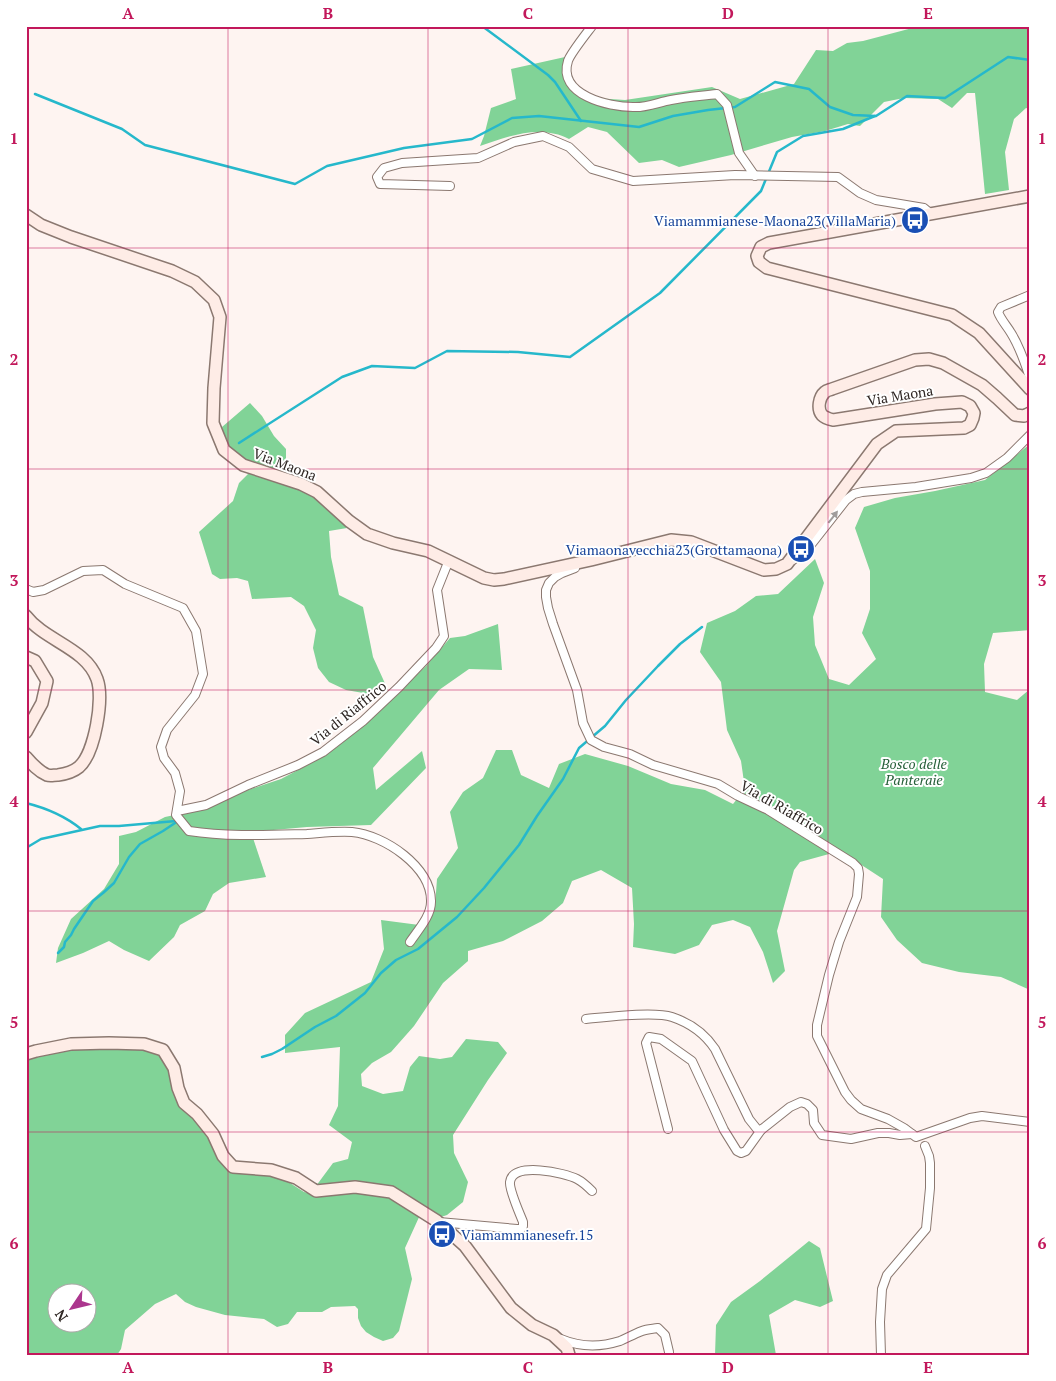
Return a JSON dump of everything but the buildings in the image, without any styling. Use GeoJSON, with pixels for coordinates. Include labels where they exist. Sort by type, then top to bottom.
{"type":"FeatureCollection","features":[{"type":"Feature","properties":{"kind":"main road"},"geometry":{"type":"LineString","coordinates":[[1030,196],[768,243],[763,245],[759,251],[758,260],[767,268],[952,315],[979,333],[1030,385]]}},
{"type":"Feature","properties":{"kind":"main road","name":"Via Maona"},"geometry":{"type":"LineString","coordinates":[[26,215],[41,225],[66,236],[172,271],[195,282],[214,300],[220,317],[213,422],[224,450],[243,465],[318,492],[354,526],[367,534],[393,543],[428,551],[484,578],[494,580],[591,560],[671,540],[692,542],[764,570],[776,569],[787,564],[876,444],[896,431],[964,428],[970,425],[974,413],[970,406],[962,402],[935,404],[833,420],[827,419],[821,414],[819,407],[820,399],[824,392],[915,360],[930,359],[942,363],[982,385],[1013,414],[1021,416],[1030,413]]}},
{"type":"Feature","properties":{"kind":"main road"},"geometry":{"type":"LineString","coordinates":[[26,616],[33,624],[78,655],[89,665],[100,690],[98,718],[93,741],[80,767],[66,774],[48,776],[35,767],[26,757]]}},
{"type":"Feature","properties":{"kind":"main road"},"geometry":{"type":"LineString","coordinates":[[26,657],[35,661],[47,681],[42,703],[26,732]]}},
{"type":"Feature","properties":{"kind":"main road"},"geometry":{"type":"LineString","coordinates":[[26,1054],[71,1044],[144,1044],[163,1050],[174,1068],[178,1088],[184,1103],[197,1114],[213,1134],[223,1156],[233,1167],[271,1170],[296,1178],[316,1192],[355,1187],[391,1192],[437,1221],[465,1246],[512,1308],[532,1324],[553,1335],[567,1348],[569,1355]]}},
{"type":"Feature","properties":{"kind":"street"},"geometry":{"type":"LineString","coordinates":[[592,26],[568,60],[566,72],[569,82],[582,94],[605,103],[634,108],[687,97],[717,94],[727,105],[738,153],[755,176]]}},
{"type":"Feature","properties":{"kind":"street"},"geometry":{"type":"LineString","coordinates":[[450,186],[380,184],[377,177],[384,168],[402,163],[478,158],[514,142],[543,136],[569,148],[592,169],[633,180],[735,175],[838,177],[876,200],[924,208],[930,213]]}},
{"type":"Feature","properties":{"kind":"street"},"geometry":{"type":"LineString","coordinates":[[1030,295],[1001,307],[998,312],[999,317],[1011,332],[1020,348],[1030,385]]}},
{"type":"Feature","properties":{"kind":"street","name":"Via Maona"},"geometry":{"type":"LineString","coordinates":[[787,564],[806,551],[846,500],[854,494],[895,490],[971,478],[986,473],[1007,458],[1030,435]]}},
{"type":"Feature","properties":{"kind":"street","name":"Via di Riaffrico"},"geometry":{"type":"LineString","coordinates":[[177,811],[206,805],[248,785],[298,765],[323,752],[370,714],[424,661],[444,636],[437,590],[449,560]]}},
{"type":"Feature","properties":{"kind":"street","name":"Via di Riaffrico"},"geometry":{"type":"LineString","coordinates":[[591,560],[583,566],[555,577],[549,583],[546,597],[553,624],[577,690],[583,724],[591,740],[604,747],[630,754],[653,765],[718,784],[768,810],[858,868],[859,884],[857,896],[839,942],[829,975],[817,1026],[817,1036],[851,1100],[861,1110],[888,1119],[914,1135]]}},
{"type":"Feature","properties":{"kind":"street"},"geometry":{"type":"LineString","coordinates":[[26,589],[33,592],[44,590],[83,571],[103,570],[125,584],[183,608],[196,631],[203,674],[195,695],[167,730],[161,746],[164,758],[175,773],[180,791],[176,815],[189,831],[199,833],[246,835],[353,832],[381,840],[412,861],[423,874],[430,890],[432,904],[426,918],[410,942]]}},
{"type":"Feature","properties":{"kind":"street"},"geometry":{"type":"LineString","coordinates":[[586,1019],[644,1015],[664,1016],[689,1025],[708,1039],[715,1049],[749,1119],[757,1129],[761,1130]]}},
{"type":"Feature","properties":{"kind":"street"},"geometry":{"type":"LineString","coordinates":[[668,1129],[646,1042],[649,1037],[661,1039],[692,1061],[724,1130],[737,1151],[741,1152],[746,1151],[761,1130],[790,1107],[801,1102],[807,1104],[813,1110],[814,1123],[822,1135],[851,1139],[889,1133],[914,1135],[982,1116],[1030,1122]]}},
{"type":"Feature","properties":{"kind":"street"},"geometry":{"type":"LineString","coordinates":[[914,1135],[933,1152]]}},
{"type":"Feature","properties":{"kind":"street"},"geometry":{"type":"LineString","coordinates":[[881,1355],[882,1289],[886,1275],[926,1229],[930,1156],[925,1146]]}},
{"type":"Feature","properties":{"kind":"street"},"geometry":{"type":"LineString","coordinates":[[437,1221],[521,1229],[523,1222],[510,1187],[512,1176],[517,1173],[541,1169],[579,1180],[592,1191]]}},
{"type":"Feature","properties":{"kind":"street"},"geometry":{"type":"LineString","coordinates":[[553,1335],[569,1342],[584,1345],[604,1345],[620,1341],[642,1331],[658,1328],[665,1336],[668,1352]]}},
{"type":"Feature","properties":{"kind":"green space"},"geometry":{"type":"Polygon","coordinates":[[[920,26],[944,29],[945,26],[1030,26],[1030,109],[1026,108],[1014,119],[1005,152],[1009,190],[985,194],[975,93],[967,93],[952,108],[938,99],[904,98],[884,102],[860,126],[848,124],[679,167],[662,160],[639,163],[607,132],[588,127],[569,139],[547,132],[536,132],[513,135],[480,146],[491,108],[516,99],[511,69],[565,57],[569,72],[578,87],[595,98],[625,100],[712,87],[740,99],[794,84],[816,50],[833,51],[847,43],[863,41],[920,26]]]}},
{"type":"Feature","properties":{"kind":"green space"},"geometry":{"type":"Polygon","coordinates":[[[250,403],[286,449],[286,471],[294,476],[347,528],[329,531],[331,557],[339,595],[363,607],[373,657],[388,690],[375,695],[346,690],[329,682],[318,668],[313,648],[316,630],[304,606],[291,597],[252,599],[248,581],[237,578],[220,579],[212,574],[199,532],[233,501],[239,483],[248,474],[243,458],[226,444],[222,427],[250,403]]]}},
{"type":"Feature","properties":{"kind":"green space","name":"Bosco delle Panteraie"},"geometry":{"type":"Polygon","coordinates":[[[1030,444],[1030,630],[993,633],[984,664],[985,692],[1017,700],[1030,689],[1030,990],[1001,977],[959,972],[922,963],[897,940],[881,917],[883,879],[840,851],[800,862],[794,870],[777,931],[785,971],[773,983],[763,952],[750,927],[733,920],[712,925],[699,945],[675,954],[633,947],[632,888],[601,870],[572,881],[563,903],[542,921],[503,941],[468,951],[468,961],[443,983],[414,1026],[391,1052],[372,1063],[361,1074],[362,1086],[383,1094],[403,1091],[410,1067],[419,1056],[440,1059],[452,1057],[466,1039],[498,1042],[507,1053],[453,1135],[454,1153],[468,1182],[463,1202],[447,1215],[438,1218],[388,1188],[316,1186],[333,1163],[348,1159],[352,1142],[329,1125],[338,1106],[340,1047],[285,1053],[285,1035],[305,1013],[371,982],[384,949],[381,920],[427,926],[435,906],[437,879],[458,848],[450,812],[463,792],[483,778],[496,750],[512,750],[521,775],[549,788],[559,764],[585,754],[628,766],[671,784],[705,790],[733,804],[745,789],[741,761],[727,730],[721,682],[700,652],[707,623],[735,611],[756,596],[778,594],[815,559],[824,583],[813,617],[815,645],[829,679],[849,685],[876,659],[862,633],[870,609],[870,571],[855,528],[864,507],[895,498],[985,480],[1030,444]]]}},
{"type":"Feature","properties":{"kind":"green space"},"geometry":{"type":"Polygon","coordinates":[[[498,624],[502,670],[469,669],[439,690],[373,768],[376,790],[422,751],[426,768],[371,825],[307,827],[251,832],[266,877],[229,883],[213,894],[205,911],[180,925],[174,937],[149,961],[109,941],[56,963],[58,948],[71,919],[104,889],[119,864],[119,836],[136,832],[165,817],[198,810],[281,779],[315,761],[337,747],[369,720],[426,666],[450,638],[465,636],[498,624]]]}},
{"type":"Feature","properties":{"kind":"green space"},"geometry":{"type":"Polygon","coordinates":[[[148,1048],[163,1057],[222,1161],[279,1176],[304,1192],[323,1196],[363,1192],[390,1198],[420,1215],[405,1248],[412,1279],[399,1331],[393,1338],[383,1341],[374,1337],[361,1326],[358,1318],[358,1309],[355,1306],[331,1307],[322,1312],[297,1312],[288,1324],[277,1327],[264,1319],[225,1315],[196,1307],[185,1302],[176,1294],[155,1304],[125,1330],[121,1349],[117,1355],[26,1355],[26,1058],[59,1049],[148,1048]]]}},
{"type":"Feature","properties":{"kind":"green space"},"geometry":{"type":"Polygon","coordinates":[[[809,1241],[820,1248],[833,1301],[820,1307],[795,1300],[769,1315],[776,1355],[715,1355],[716,1325],[731,1302],[809,1241]]]}},
{"type":"Feature","properties":{"kind":"waterway"},"geometry":{"type":"LineString","coordinates":[[482,26],[548,75],[555,82],[581,121]]}},
{"type":"Feature","properties":{"kind":"waterway"},"geometry":{"type":"LineString","coordinates":[[35,94],[122,129],[145,145],[295,184],[327,166],[404,148],[472,139],[512,118],[539,116],[639,127],[673,116],[735,107],[775,82],[809,89],[830,107],[853,115],[876,116],[907,96],[945,98],[1008,57],[1030,60]]}},
{"type":"Feature","properties":{"kind":"waterway"},"geometry":{"type":"LineString","coordinates":[[239,443],[342,377],[372,366],[415,368],[447,351],[518,352],[570,357],[660,293],[761,191],[777,152],[803,136],[843,129],[875,116]]}},
{"type":"Feature","properties":{"kind":"waterway"},"geometry":{"type":"LineString","coordinates":[[262,1057],[282,1049],[315,1027],[336,1016],[365,993],[381,973],[396,960],[418,949],[457,917],[484,888],[519,845],[563,779],[579,748],[605,726],[626,700],[680,644],[702,627]]}},
{"type":"Feature","properties":{"kind":"waterway"},"geometry":{"type":"LineString","coordinates":[[26,803],[55,813],[81,829]]}},
{"type":"Feature","properties":{"kind":"waterway"},"geometry":{"type":"LineString","coordinates":[[26,848],[41,839],[100,826],[176,821]]}},
{"type":"Feature","properties":{"kind":"waterway"},"geometry":{"type":"LineString","coordinates":[[58,953],[64,947],[65,942],[93,901],[114,883],[129,857],[140,844],[178,821]]}},
{"type":"Feature","properties":{"kind":"place","name":"Viamammianese-Maona23(VillaMaria)"},"geometry":{"type":"Point","coordinates":[915,220]}},
{"type":"Feature","properties":{"kind":"place","name":"Viamaonavecchia23(Grottamaona)"},"geometry":{"type":"Point","coordinates":[801,549]}},
{"type":"Feature","properties":{"kind":"place","name":"Viamammianesefr.15"},"geometry":{"type":"Point","coordinates":[442,1234]}}]}
